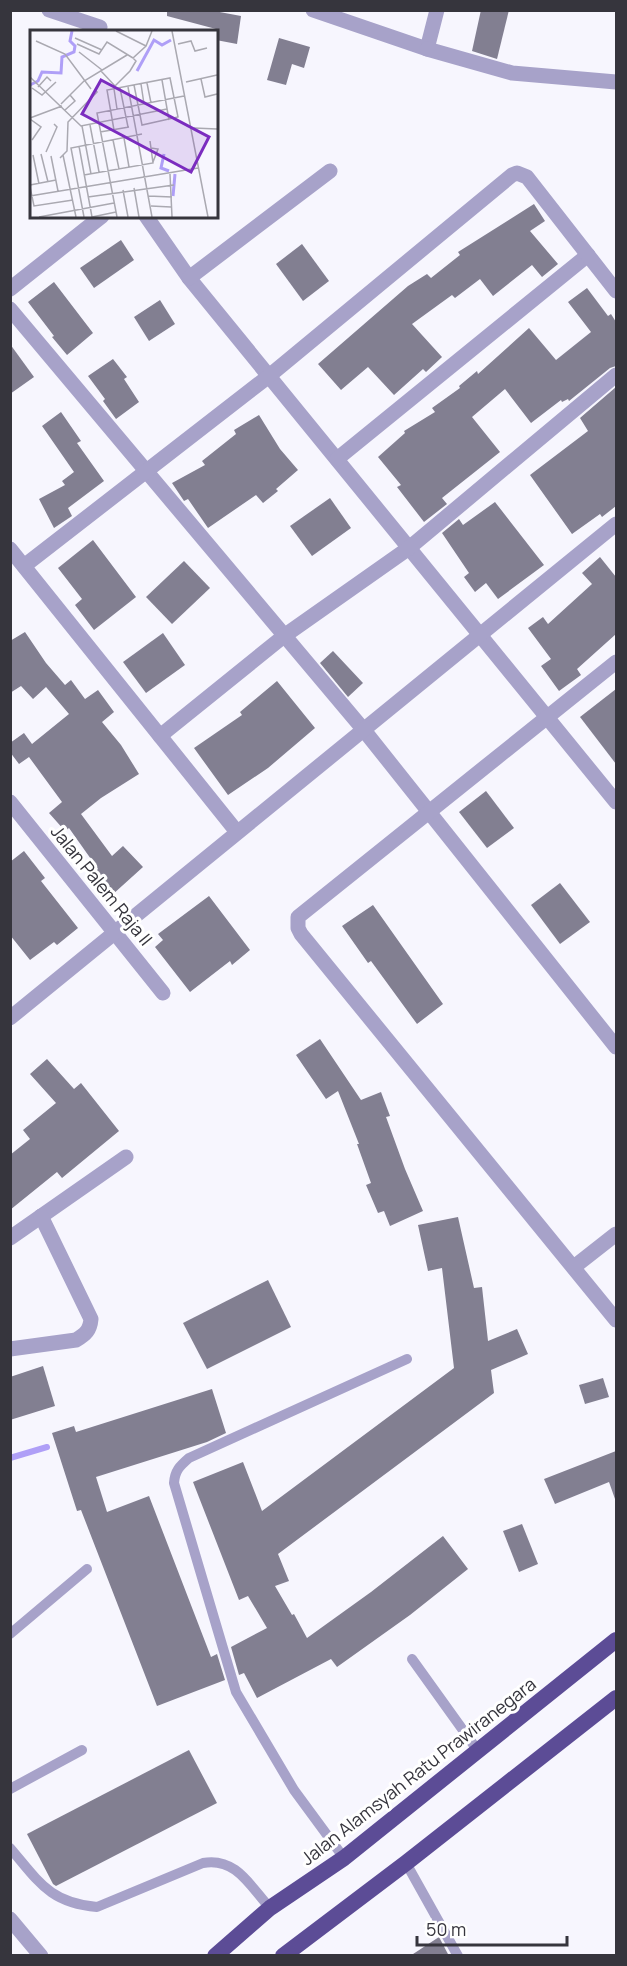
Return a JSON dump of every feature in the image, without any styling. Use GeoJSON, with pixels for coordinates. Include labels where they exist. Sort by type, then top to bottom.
{"type":"FeatureCollection","features":[{"type":"Feature","properties":{"kind":"highway","name":"Jalan Alamsyah Ratu Prawiranegara"},"geometry":{"type":"LineString","coordinates":[[215,1956],[270,1908],[344,1858],[616,1640]]}},
{"type":"Feature","properties":{"kind":"highway"},"geometry":{"type":"LineString","coordinates":[[283,1956],[406,1863],[616,1698]]}},
{"type":"Feature","properties":{"kind":"street"},"geometry":{"type":"LineString","coordinates":[[50,10],[100,27]]}},
{"type":"Feature","properties":{"kind":"street"},"geometry":{"type":"LineString","coordinates":[[313,10],[427,49],[512,73],[616,82]]}},
{"type":"Feature","properties":{"kind":"street"},"geometry":{"type":"LineString","coordinates":[[427,49],[437,10]]}},
{"type":"Feature","properties":{"kind":"street"},"geometry":{"type":"LineString","coordinates":[[189,278],[330,171]]}},
{"type":"Feature","properties":{"kind":"street"},"geometry":{"type":"LineString","coordinates":[[24,566],[269,375],[512,175],[517,173],[527,177],[616,291]]}},
{"type":"Feature","properties":{"kind":"street"},"geometry":{"type":"LineString","coordinates":[[10,289],[99,218]]}},
{"type":"Feature","properties":{"kind":"street"},"geometry":{"type":"LineString","coordinates":[[147,218],[189,278],[615,798]]}},
{"type":"Feature","properties":{"kind":"street"},"geometry":{"type":"LineString","coordinates":[[337,459],[588,255]]}},
{"type":"Feature","properties":{"kind":"street"},"geometry":{"type":"LineString","coordinates":[[10,309],[363,729],[616,1047]]}},
{"type":"Feature","properties":{"kind":"street"},"geometry":{"type":"LineString","coordinates":[[159,736],[284,636],[409,548],[616,375]]}},
{"type":"Feature","properties":{"kind":"street"},"geometry":{"type":"LineString","coordinates":[[10,1018],[616,524]]}},
{"type":"Feature","properties":{"kind":"street"},"geometry":{"type":"LineString","coordinates":[[10,549],[237,832]]}},
{"type":"Feature","properties":{"kind":"street"},"geometry":{"type":"LineString","coordinates":[[616,662],[298,917],[298,928],[616,1320]]}},
{"type":"Feature","properties":{"kind":"street","name":"Jalan Palem Raja II"},"geometry":{"type":"LineString","coordinates":[[10,802],[163,993]]}},
{"type":"Feature","properties":{"kind":"street"},"geometry":{"type":"LineString","coordinates":[[10,1238],[126,1157]]}},
{"type":"Feature","properties":{"kind":"street"},"geometry":{"type":"LineString","coordinates":[[10,1349],[76,1340],[85,1335],[90,1328],[91,1318],[41,1216]]}},
{"type":"Feature","properties":{"kind":"street"},"geometry":{"type":"LineString","coordinates":[[574,1267],[616,1234]]}},
{"type":"Feature","properties":{"kind":"street"},"geometry":{"type":"LineString","coordinates":[[10,1919],[41,1956]]}},
{"type":"Feature","properties":{"kind":"lane"},"geometry":{"type":"LineString","coordinates":[[344,1858],[294,1790],[236,1692],[174,1483],[175,1473],[189,1458],[406,1359]]}},
{"type":"Feature","properties":{"kind":"lane"},"geometry":{"type":"LineString","coordinates":[[10,1634],[87,1569]]}},
{"type":"Feature","properties":{"kind":"lane"},"geometry":{"type":"LineString","coordinates":[[412,1659],[478,1750]]}},
{"type":"Feature","properties":{"kind":"lane"},"geometry":{"type":"LineString","coordinates":[[10,1789],[82,1750]]}},
{"type":"Feature","properties":{"kind":"lane"},"geometry":{"type":"LineString","coordinates":[[10,1848],[39,1882],[60,1899],[78,1905],[97,1907],[203,1863],[214,1861],[226,1863],[236,1870],[270,1908]]}},
{"type":"Feature","properties":{"kind":"lane"},"geometry":{"type":"LineString","coordinates":[[406,1863],[459,1956]]}},
{"type":"Feature","properties":{"kind":"building"},"geometry":{"type":"Polygon","coordinates":[[[167,10],[209,10],[241,16],[237,44],[218,40],[216,29],[167,16],[167,10]]]}},
{"type":"Feature","properties":{"kind":"building"},"geometry":{"type":"Polygon","coordinates":[[[481,10],[509,10],[497,59],[472,51],[481,10]]]}},
{"type":"Feature","properties":{"kind":"building"},"geometry":{"type":"Polygon","coordinates":[[[279,38],[310,47],[304,68],[292,64],[286,85],[267,80],[279,38]]]}},
{"type":"Feature","properties":{"kind":"building"},"geometry":{"type":"Polygon","coordinates":[[[534,204],[545,221],[530,231],[558,264],[542,277],[532,265],[493,296],[480,279],[455,298],[452,295],[412,324],[442,357],[426,372],[423,369],[394,395],[368,367],[341,390],[318,364],[408,286],[427,274],[431,278],[460,255],[458,252],[534,204]]]}},
{"type":"Feature","properties":{"kind":"building"},"geometry":{"type":"Polygon","coordinates":[[[121,240],[134,260],[94,288],[80,268],[121,240]]]}},
{"type":"Feature","properties":{"kind":"building"},"geometry":{"type":"Polygon","coordinates":[[[302,244],[329,281],[303,301],[276,264],[302,244]]]}},
{"type":"Feature","properties":{"kind":"building"},"geometry":{"type":"Polygon","coordinates":[[[54,282],[93,333],[67,355],[28,302],[54,282]]]}},
{"type":"Feature","properties":{"kind":"building"},"geometry":{"type":"Polygon","coordinates":[[[587,288],[608,316],[611,314],[616,322],[616,366],[610,368],[569,401],[568,399],[562,402],[561,400],[531,423],[505,389],[472,417],[500,452],[442,498],[447,504],[424,522],[397,487],[401,485],[378,457],[405,433],[404,431],[435,412],[432,408],[460,388],[459,386],[477,371],[478,374],[529,328],[556,360],[591,332],[568,302],[587,288]]]}},
{"type":"Feature","properties":{"kind":"building"},"geometry":{"type":"Polygon","coordinates":[[[160,300],[175,324],[149,341],[134,317],[160,300]]]}},
{"type":"Feature","properties":{"kind":"building"},"geometry":{"type":"Polygon","coordinates":[[[10,344],[34,377],[10,394],[10,344]]]}},
{"type":"Feature","properties":{"kind":"building"},"geometry":{"type":"Polygon","coordinates":[[[113,359],[127,377],[124,379],[139,402],[116,419],[88,376],[113,359]]]}},
{"type":"Feature","properties":{"kind":"building"},"geometry":{"type":"Polygon","coordinates":[[[616,387],[616,506],[602,517],[600,514],[572,534],[530,475],[588,431],[580,418],[616,387]]]}},
{"type":"Feature","properties":{"kind":"building"},"geometry":{"type":"Polygon","coordinates":[[[61,412],[81,441],[77,443],[104,481],[68,508],[72,516],[54,528],[39,499],[65,485],[62,481],[74,472],[42,426],[61,412]]]}},
{"type":"Feature","properties":{"kind":"building"},"geometry":{"type":"Polygon","coordinates":[[[259,415],[280,449],[298,470],[263,503],[256,495],[208,528],[188,499],[184,501],[172,483],[205,465],[202,461],[236,434],[234,430],[259,415]]]}},
{"type":"Feature","properties":{"kind":"building"},"geometry":{"type":"Polygon","coordinates":[[[330,498],[351,528],[312,556],[290,526],[330,498]]]}},
{"type":"Feature","properties":{"kind":"building"},"geometry":{"type":"Polygon","coordinates":[[[495,502],[544,565],[498,599],[486,583],[475,592],[464,577],[469,573],[442,533],[459,519],[463,525],[495,502]]]}},
{"type":"Feature","properties":{"kind":"building"},"geometry":{"type":"Polygon","coordinates":[[[93,540],[136,597],[94,630],[75,605],[82,599],[58,568],[93,540]]]}},
{"type":"Feature","properties":{"kind":"building"},"geometry":{"type":"Polygon","coordinates":[[[600,557],[616,577],[616,634],[577,669],[581,675],[559,691],[541,666],[551,659],[528,628],[543,617],[548,624],[592,584],[582,573],[600,557]]]}},
{"type":"Feature","properties":{"kind":"building"},"geometry":{"type":"Polygon","coordinates":[[[184,561],[210,588],[172,624],[146,597],[184,561]]]}},
{"type":"Feature","properties":{"kind":"building"},"geometry":{"type":"Polygon","coordinates":[[[25,632],[46,663],[65,685],[71,680],[85,699],[98,690],[114,712],[102,722],[121,745],[139,774],[101,798],[81,814],[112,856],[123,846],[143,867],[112,895],[93,874],[98,869],[69,828],[65,831],[49,813],[62,802],[29,757],[19,764],[10,752],[10,743],[24,733],[32,744],[69,714],[46,687],[33,699],[21,686],[10,693],[10,641],[25,632]]]}},
{"type":"Feature","properties":{"kind":"building"},"geometry":{"type":"Polygon","coordinates":[[[163,633],[185,665],[146,693],[123,662],[163,633]]]}},
{"type":"Feature","properties":{"kind":"building"},"geometry":{"type":"Polygon","coordinates":[[[333,651],[363,683],[348,697],[320,663],[333,651]]]}},
{"type":"Feature","properties":{"kind":"building"},"geometry":{"type":"Polygon","coordinates":[[[277,681],[315,728],[268,768],[228,795],[194,748],[242,715],[240,712],[277,681]]]}},
{"type":"Feature","properties":{"kind":"building"},"geometry":{"type":"Polygon","coordinates":[[[616,689],[616,764],[580,717],[616,689]]]}},
{"type":"Feature","properties":{"kind":"building"},"geometry":{"type":"Polygon","coordinates":[[[486,791],[514,828],[487,848],[459,812],[486,791]]]}},
{"type":"Feature","properties":{"kind":"building"},"geometry":{"type":"Polygon","coordinates":[[[24,851],[45,878],[41,881],[78,928],[57,945],[54,942],[30,960],[10,935],[10,862],[24,851]]]}},
{"type":"Feature","properties":{"kind":"building"},"geometry":{"type":"Polygon","coordinates":[[[560,883],[590,922],[560,944],[531,905],[560,883]]]}},
{"type":"Feature","properties":{"kind":"building"},"geometry":{"type":"Polygon","coordinates":[[[209,896],[250,950],[232,965],[230,961],[190,992],[155,947],[163,940],[158,934],[209,896]]]}},
{"type":"Feature","properties":{"kind":"building"},"geometry":{"type":"Polygon","coordinates":[[[373,905],[443,1004],[417,1024],[371,961],[368,963],[342,926],[373,905]]]}},
{"type":"Feature","properties":{"kind":"building"},"geometry":{"type":"Polygon","coordinates":[[[320,1039],[361,1100],[381,1092],[390,1116],[386,1117],[423,1211],[390,1226],[384,1211],[378,1213],[366,1185],[371,1183],[357,1144],[359,1144],[338,1091],[326,1099],[296,1055],[320,1039]]]}},
{"type":"Feature","properties":{"kind":"building"},"geometry":{"type":"Polygon","coordinates":[[[47,1059],[74,1089],[81,1083],[119,1131],[62,1178],[57,1172],[10,1210],[10,1155],[30,1139],[23,1130],[56,1103],[30,1074],[47,1059]]]}},
{"type":"Feature","properties":{"kind":"building"},"geometry":{"type":"Polygon","coordinates":[[[458,1217],[474,1288],[482,1287],[488,1341],[517,1329],[528,1354],[491,1370],[494,1393],[278,1554],[289,1581],[275,1586],[307,1638],[443,1536],[468,1569],[410,1615],[337,1667],[331,1659],[257,1698],[244,1673],[239,1675],[231,1647],[267,1628],[248,1596],[239,1600],[193,1482],[243,1462],[262,1511],[454,1368],[442,1268],[428,1271],[418,1225],[458,1217]]]}},
{"type":"Feature","properties":{"kind":"building"},"geometry":{"type":"Polygon","coordinates":[[[268,1280],[291,1327],[207,1369],[183,1323],[268,1280]]]}},
{"type":"Feature","properties":{"kind":"building"},"geometry":{"type":"Polygon","coordinates":[[[43,1366],[55,1406],[10,1420],[10,1377],[43,1366]]]}},
{"type":"Feature","properties":{"kind":"building"},"geometry":{"type":"Polygon","coordinates":[[[603,1378],[609,1397],[585,1404],[579,1385],[603,1378]]]}},
{"type":"Feature","properties":{"kind":"building"},"geometry":{"type":"Polygon","coordinates":[[[212,1389],[226,1433],[207,1442],[96,1477],[107,1512],[149,1496],[211,1657],[217,1654],[225,1680],[157,1706],[81,1510],[77,1511],[52,1433],[74,1426],[76,1432],[212,1389]]]}},
{"type":"Feature","properties":{"kind":"building"},"geometry":{"type":"Polygon","coordinates":[[[616,1451],[615,1499],[609,1482],[555,1504],[544,1479],[616,1451]]]}},
{"type":"Feature","properties":{"kind":"building"},"geometry":{"type":"Polygon","coordinates":[[[522,1524],[538,1564],[519,1572],[503,1531],[522,1524]]]}},
{"type":"Feature","properties":{"kind":"building"},"geometry":{"type":"Polygon","coordinates":[[[189,1750],[217,1803],[56,1886],[53,1884],[27,1834],[189,1750]]]}},
{"type":"Feature","properties":{"kind":"building"},"geometry":{"type":"Polygon","coordinates":[[[439,1937],[449,1956],[410,1956],[439,1937]]]}},
{"type":"Feature","properties":{"kind":"waterway"},"geometry":{"type":"LineString","coordinates":[[10,1458],[47,1447]]}}]}
